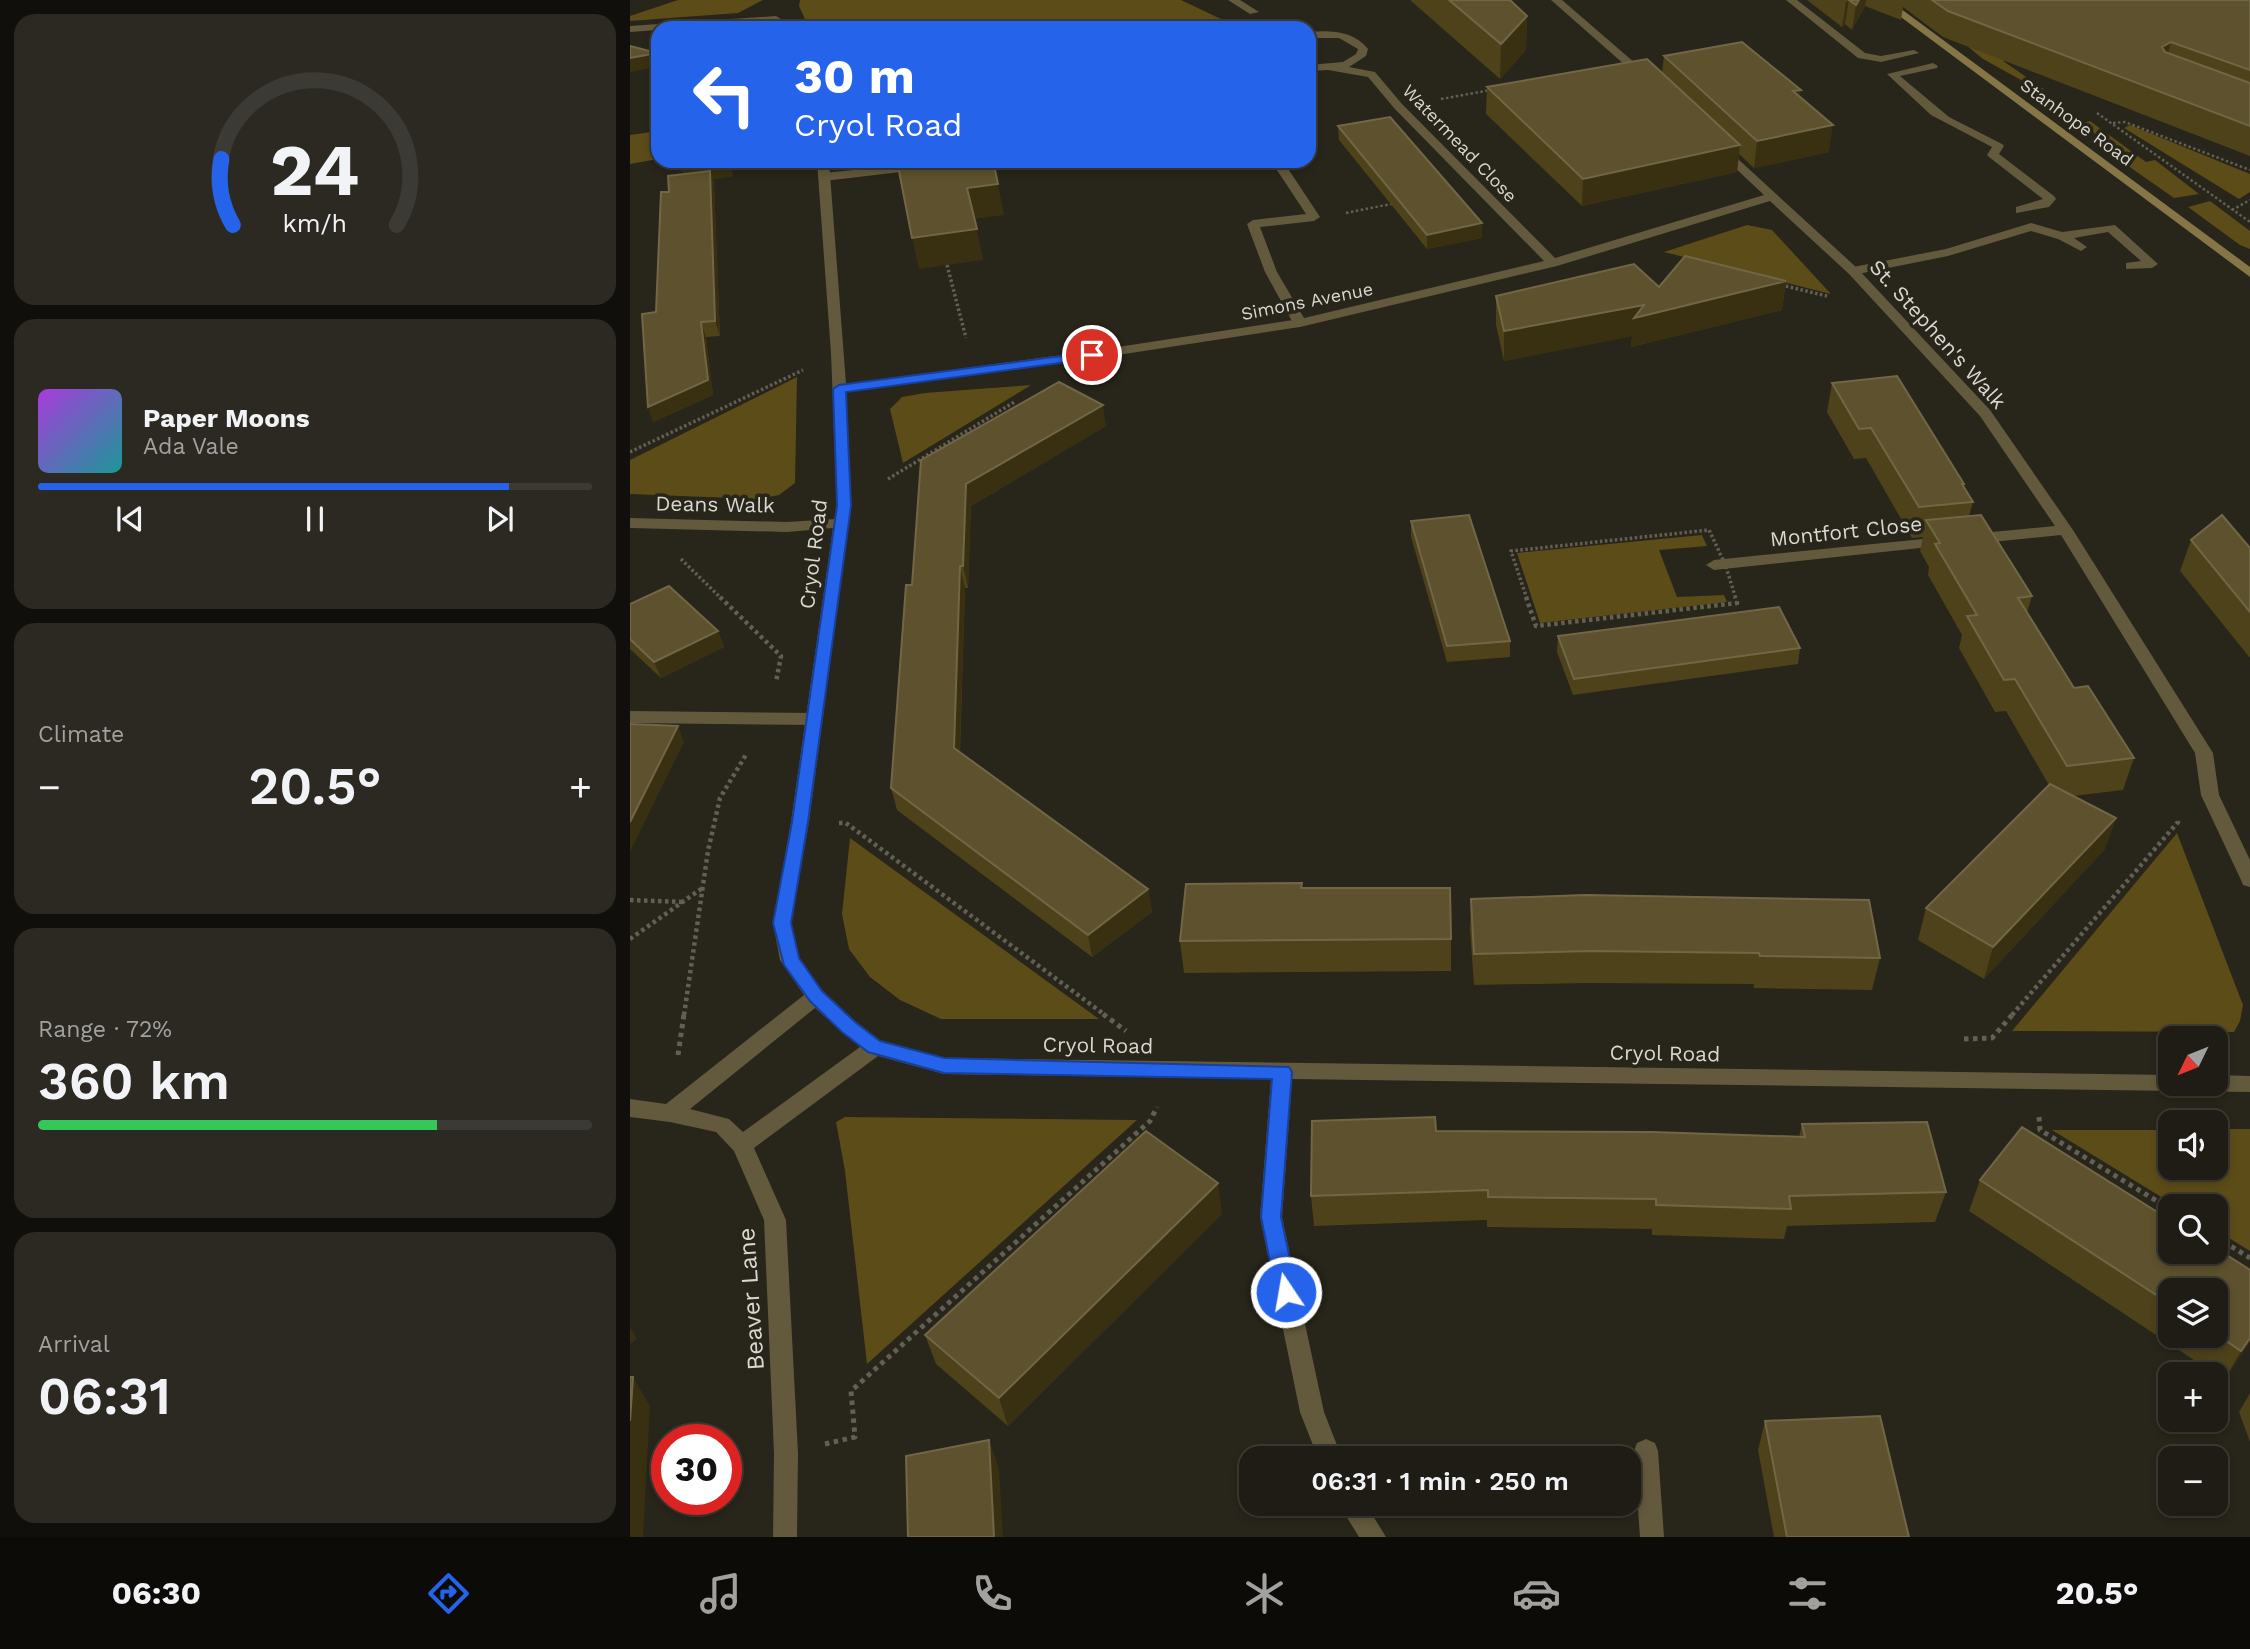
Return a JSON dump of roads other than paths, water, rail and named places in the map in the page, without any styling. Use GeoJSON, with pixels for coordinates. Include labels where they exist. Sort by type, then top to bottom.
{"type":"FeatureCollection","features":[{"type":"Feature","properties":{"kind":"street"},"geometry":{"type":"LineString","coordinates":[[1233,0],[1254,12]]}},
{"type":"Feature","properties":{"kind":"street"},"geometry":{"type":"LineString","coordinates":[[1556,0],[1661,92]]}},
{"type":"Feature","properties":{"kind":"street"},"geometry":{"type":"LineString","coordinates":[[1791,0],[1862,56],[1881,59],[1914,54]]}},
{"type":"Feature","properties":{"kind":"street","name":"Stanhope Road"},"geometry":{"type":"LineString","coordinates":[[1883,0],[2250,273]]}},
{"type":"Feature","properties":{"kind":"street"},"geometry":{"type":"LineString","coordinates":[[748,21],[778,19]]}},
{"type":"Feature","properties":{"kind":"street"},"geometry":{"type":"LineString","coordinates":[[630,29],[651,28]]}},
{"type":"Feature","properties":{"kind":"street"},"geometry":{"type":"LineString","coordinates":[[1316,35],[1340,36],[1359,44],[1363,50],[1361,55],[1345,65],[1332,68]]}},
{"type":"Feature","properties":{"kind":"street"},"geometry":{"type":"LineString","coordinates":[[1933,66],[1892,74],[1905,89],[1962,128],[1980,134],[1998,146],[1993,155],[2049,199],[2045,204],[2017,207],[2031,227]]}},
{"type":"Feature","properties":{"kind":"street","name":"Watermead Close"},"geometry":{"type":"LineString","coordinates":[[1316,68],[1371,74],[1398,106],[1553,263]]}},
{"type":"Feature","properties":{"kind":"street","name":"St. Stephen's Walk"},"geometry":{"type":"LineString","coordinates":[[1712,140],[1853,271],[1985,413],[2065,530],[2204,753],[2210,795],[2250,880]]}},
{"type":"Feature","properties":{"kind":"street"},"geometry":{"type":"LineString","coordinates":[[823,169],[859,168]]}},
{"type":"Feature","properties":{"kind":"street"},"geometry":{"type":"LineString","coordinates":[[1282,168],[1314,217],[1253,224],[1271,272],[1300,323]]}},
{"type":"Feature","properties":{"kind":"street","name":"Cryol Road"},"geometry":{"type":"LineString","coordinates":[[823,169],[838,353],[844,506],[800,822],[782,923],[790,960],[816,996],[848,1027],[874,1047],[944,1066],[2250,1084]]}},
{"type":"Feature","properties":{"kind":"street","name":"Simons Avenue"},"geometry":{"type":"LineString","coordinates":[[839,389],[1092,355],[1300,323],[1553,263],[1771,197]]}},
{"type":"Feature","properties":{"kind":"street"},"geometry":{"type":"LineString","coordinates":[[1853,271],[1948,252],[2031,227],[2062,236],[2081,247]]}},
{"type":"Feature","properties":{"kind":"street"},"geometry":{"type":"LineString","coordinates":[[2062,236],[2110,228],[2152,264],[2130,267]]}},
{"type":"Feature","properties":{"kind":"street","name":"Deans Walk"},"geometry":{"type":"LineString","coordinates":[[630,523],[787,527],[841,523]]}},
{"type":"Feature","properties":{"kind":"street","name":"Montfort Close"},"geometry":{"type":"LineString","coordinates":[[1720,565],[2065,530]]}},
{"type":"Feature","properties":{"kind":"street"},"geometry":{"type":"LineString","coordinates":[[630,716],[770,721],[814,719]]}},
{"type":"Feature","properties":{"kind":"street"},"geometry":{"type":"LineString","coordinates":[[670,1113],[816,996]]}},
{"type":"Feature","properties":{"kind":"street"},"geometry":{"type":"LineString","coordinates":[[742,1145],[874,1047]]}},
{"type":"Feature","properties":{"kind":"street"},"geometry":{"type":"LineString","coordinates":[[1282,1072],[1271,1217],[1312,1412],[1325,1446]]}},
{"type":"Feature","properties":{"kind":"street","name":"Beaver Lane"},"geometry":{"type":"LineString","coordinates":[[630,1108],[670,1113],[722,1125],[742,1145],[775,1220],[786,1453],[785,1537]]}},
{"type":"Feature","properties":{"kind":"street"},"geometry":{"type":"LineString","coordinates":[[1646,1451],[1652,1537]]}},
{"type":"Feature","properties":{"kind":"street"},"geometry":{"type":"LineString","coordinates":[[1359,1516],[1374,1537]]}}]}
